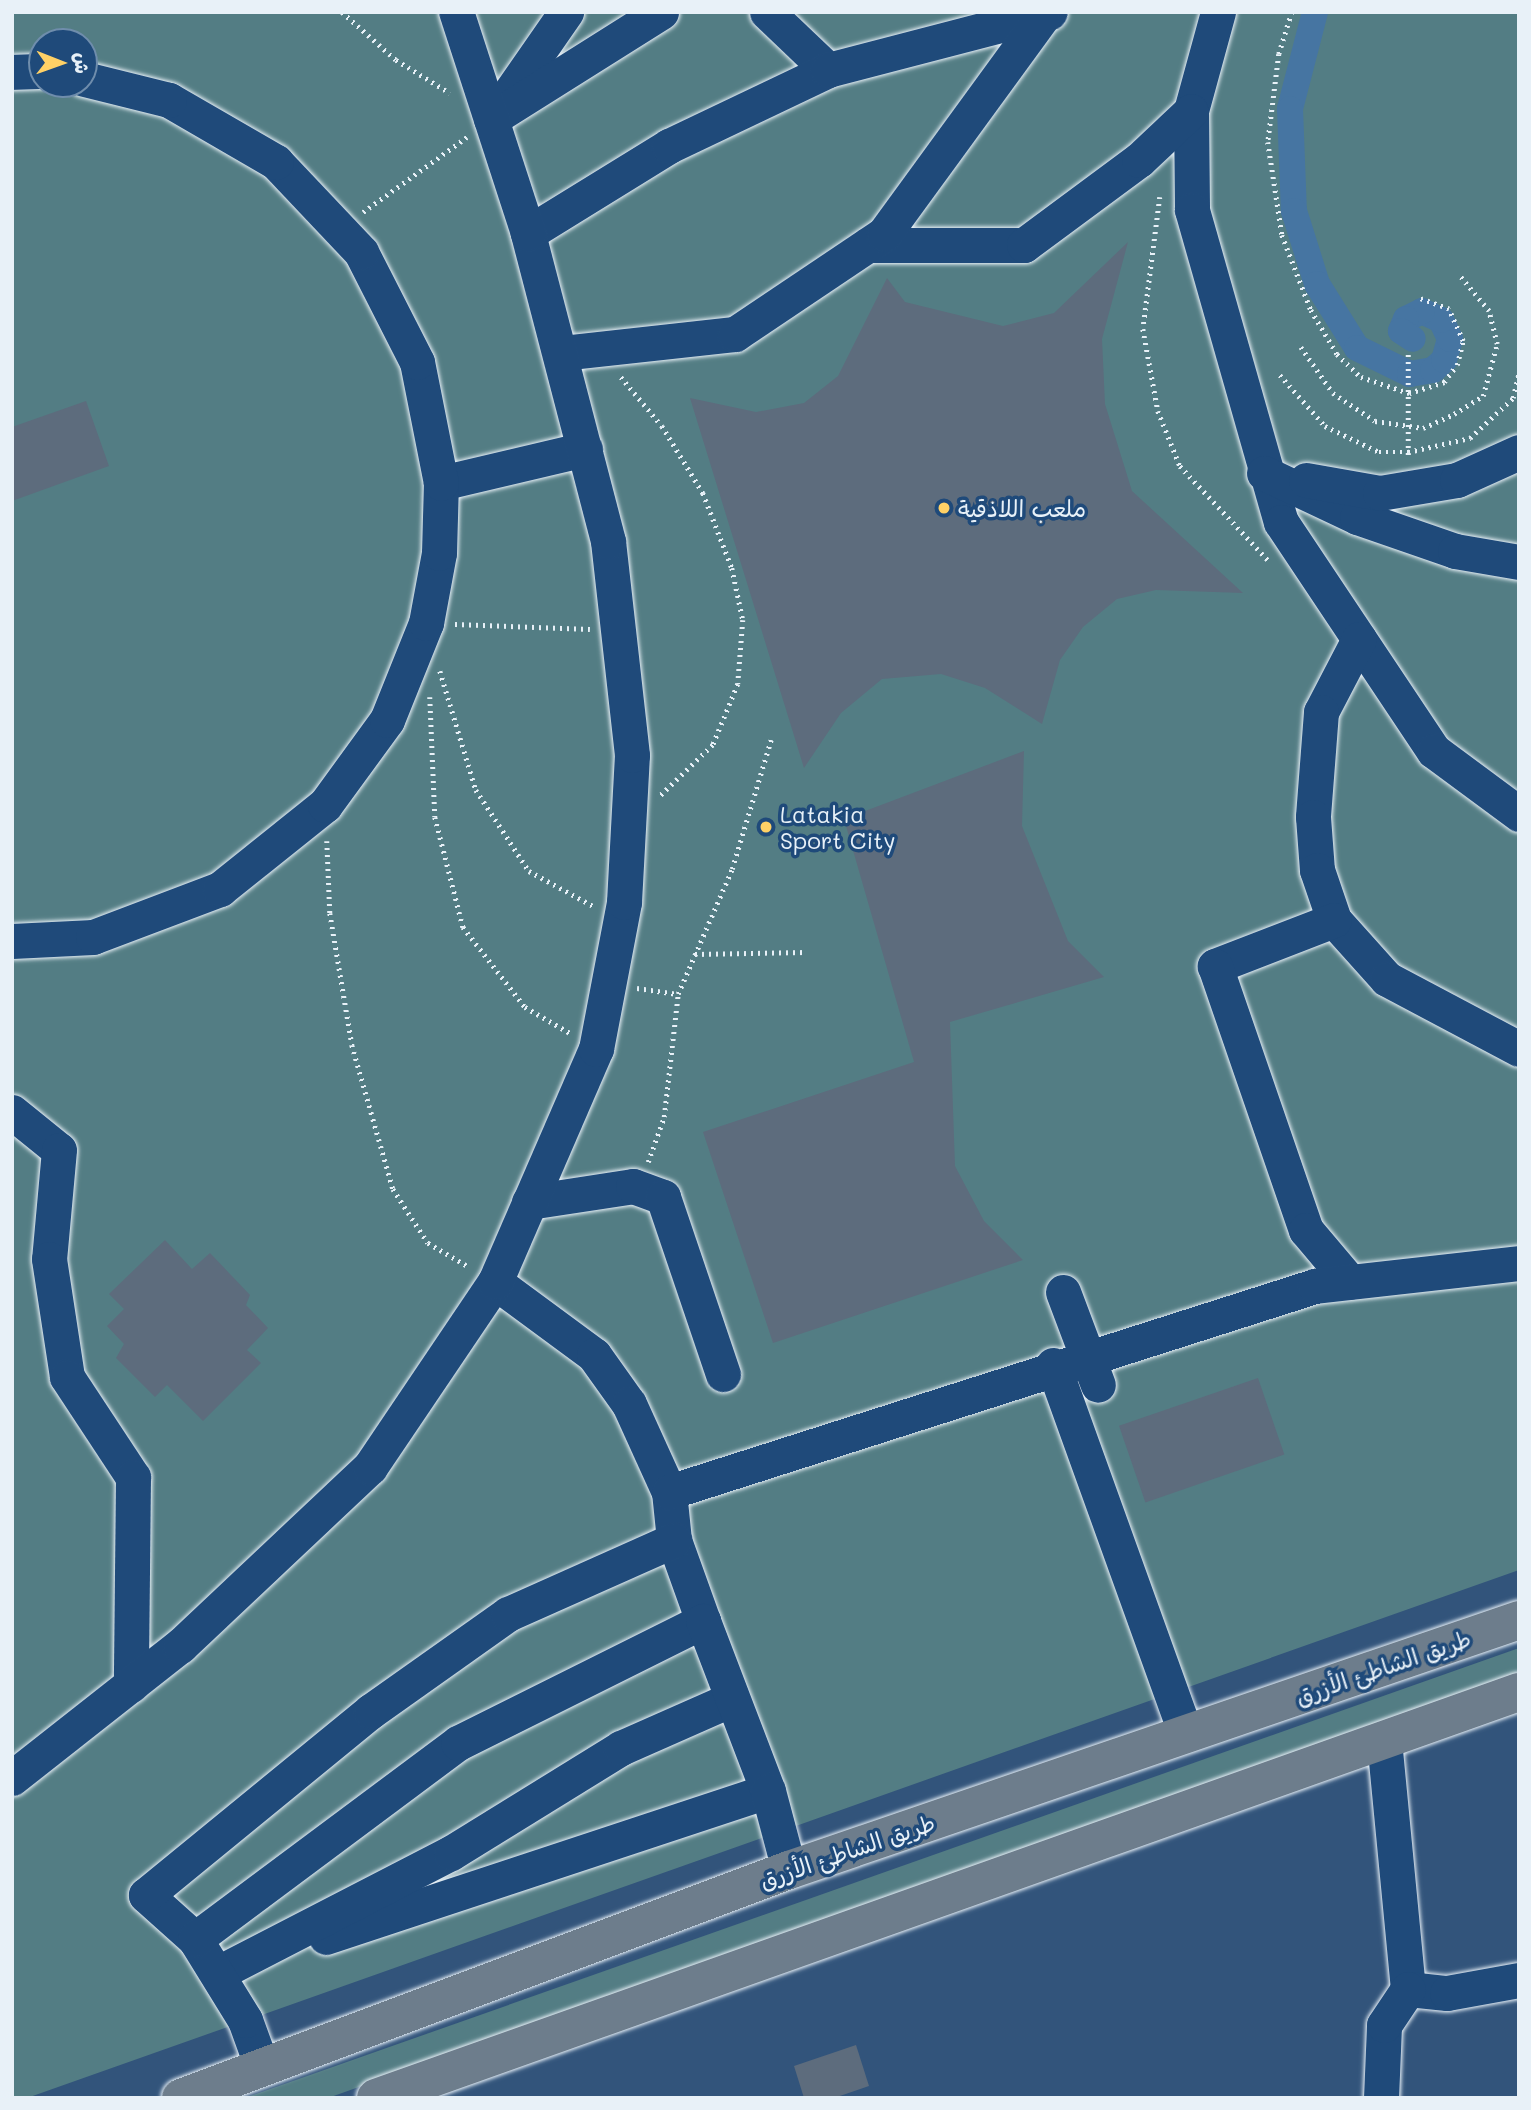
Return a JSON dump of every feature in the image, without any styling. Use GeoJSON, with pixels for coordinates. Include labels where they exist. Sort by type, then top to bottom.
{"type":"FeatureCollection","features":[{"type":"Feature","properties":{"kind":"main road","name":"طريق الشاطئ الأزرق"},"geometry":{"type":"LineString","coordinates":[[181,2098],[789,1870],[1519,1620]]}},
{"type":"Feature","properties":{"kind":"main road"},"geometry":{"type":"LineString","coordinates":[[376,2098],[450,2085],[1519,1692]]}},
{"type":"Feature","properties":{"kind":"street"},"geometry":{"type":"LineString","coordinates":[[12,1778],[131,1685],[370,1467],[495,1282],[596,1049],[620,920],[632,755],[608,541],[562,353],[528,233],[456,12]]}},
{"type":"Feature","properties":{"kind":"street"},"geometry":{"type":"LineString","coordinates":[[491,119],[566,12]]}},
{"type":"Feature","properties":{"kind":"street"},"geometry":{"type":"LineString","coordinates":[[491,119],[661,12]]}},
{"type":"Feature","properties":{"kind":"street"},"geometry":{"type":"LineString","coordinates":[[767,12],[828,70]]}},
{"type":"Feature","properties":{"kind":"street"},"geometry":{"type":"LineString","coordinates":[[1218,12],[1191,111],[1192,209],[1264,472],[1281,522],[1434,751],[1519,814]]}},
{"type":"Feature","properties":{"kind":"street"},"geometry":{"type":"LineString","coordinates":[[528,233],[669,146],[828,70],[1046,15]]}},
{"type":"Feature","properties":{"kind":"street"},"geometry":{"type":"LineString","coordinates":[[562,353],[735,334],[884,234],[1046,15]]}},
{"type":"Feature","properties":{"kind":"street"},"geometry":{"type":"LineString","coordinates":[[12,941],[93,937],[219,889],[325,805],[387,720],[426,622],[439,553],[441,483],[417,362],[360,252],[276,162],[169,100],[98,82]]}},
{"type":"Feature","properties":{"kind":"street"},"geometry":{"type":"LineString","coordinates":[[868,245],[1024,245],[1139,160],[1191,111]]}},
{"type":"Feature","properties":{"kind":"street"},"geometry":{"type":"LineString","coordinates":[[441,483],[585,449]]}},
{"type":"Feature","properties":{"kind":"street"},"geometry":{"type":"LineString","coordinates":[[1264,472],[1380,493],[1457,480],[1519,452]]}},
{"type":"Feature","properties":{"kind":"street"},"geometry":{"type":"LineString","coordinates":[[1264,472],[1357,517],[1455,551],[1519,562]]}},
{"type":"Feature","properties":{"kind":"street"},"geometry":{"type":"LineString","coordinates":[[1359,639],[1321,712],[1313,817],[1317,870],[1334,920],[1387,979],[1519,1049]]}},
{"type":"Feature","properties":{"kind":"street"},"geometry":{"type":"LineString","coordinates":[[1334,920],[1215,966],[1306,1230],[1350,1282]]}},
{"type":"Feature","properties":{"kind":"street"},"geometry":{"type":"LineString","coordinates":[[12,1112],[60,1150],[49,1259],[67,1377],[133,1477],[131,1685]]}},
{"type":"Feature","properties":{"kind":"street"},"geometry":{"type":"LineString","coordinates":[[529,1202],[633,1186],[663,1197],[723,1374]]}},
{"type":"Feature","properties":{"kind":"street"},"geometry":{"type":"LineString","coordinates":[[669,1492],[1053,1365],[1093,1370],[1315,1286],[1519,1263]]}},
{"type":"Feature","properties":{"kind":"street"},"geometry":{"type":"LineString","coordinates":[[495,1282],[594,1355],[629,1404],[669,1492],[674,1540],[768,1791],[789,1870]]}},
{"type":"Feature","properties":{"kind":"street"},"geometry":{"type":"LineString","coordinates":[[1063,1292],[1093,1370]]}},
{"type":"Feature","properties":{"kind":"street"},"geometry":{"type":"LineString","coordinates":[[1053,1365],[1186,1734]]}},
{"type":"Feature","properties":{"kind":"street"},"geometry":{"type":"LineString","coordinates":[[262,2067],[220,1972],[195,1939],[146,1895],[371,1711],[508,1614],[674,1540]]}},
{"type":"Feature","properties":{"kind":"street"},"geometry":{"type":"LineString","coordinates":[[195,1939],[458,1743],[703,1621]]}},
{"type":"Feature","properties":{"kind":"street"},"geometry":{"type":"LineString","coordinates":[[220,1972],[452,1853],[621,1748],[732,1699]]}},
{"type":"Feature","properties":{"kind":"street"},"geometry":{"type":"LineString","coordinates":[[1381,2098],[1384,2025],[1408,1989],[1384,1740]]}},
{"type":"Feature","properties":{"kind":"street"},"geometry":{"type":"LineString","coordinates":[[220,1972],[768,1791]]}},
{"type":"Feature","properties":{"kind":"street"},"geometry":{"type":"LineString","coordinates":[[1408,1989],[1447,1993],[1519,1979]]}},
{"type":"Feature","properties":{"kind":"path"},"geometry":{"type":"LineString","coordinates":[[339,229],[491,119],[396,60],[342,12]]}},
{"type":"Feature","properties":{"kind":"path"},"geometry":{"type":"LineString","coordinates":[[1292,12],[1279,54],[1268,142],[1282,235],[1337,354],[1361,377],[1409,393],[1444,382],[1457,365],[1462,341],[1449,309],[1419,298]]}},
{"type":"Feature","properties":{"kind":"path"},"geometry":{"type":"LineString","coordinates":[[1161,192],[1143,329],[1158,411],[1180,466],[1233,529],[1275,566]]}},
{"type":"Feature","properties":{"kind":"path"},"geometry":{"type":"LineString","coordinates":[[1301,347],[1333,393],[1375,421],[1423,428],[1483,396],[1497,344],[1489,311],[1459,275]]}},
{"type":"Feature","properties":{"kind":"path"},"geometry":{"type":"LineString","coordinates":[[597,349],[662,426],[703,493],[732,568],[743,620],[738,684],[713,746],[628,827]]}},
{"type":"Feature","properties":{"kind":"path"},"geometry":{"type":"LineString","coordinates":[[1408,351],[1408,488]]}},
{"type":"Feature","properties":{"kind":"path"},"geometry":{"type":"LineString","coordinates":[[1280,375],[1325,426],[1379,452],[1408,452],[1470,438],[1513,398],[1519,373]]}},
{"type":"Feature","properties":{"kind":"path"},"geometry":{"type":"LineString","coordinates":[[618,630],[426,622],[484,802],[529,871],[620,920]]}},
{"type":"Feature","properties":{"kind":"path"},"geometry":{"type":"LineString","coordinates":[[429,692],[435,817],[463,927],[524,1007],[596,1049]]}},
{"type":"Feature","properties":{"kind":"path"},"geometry":{"type":"LineString","coordinates":[[633,1186],[659,1146],[678,994],[732,869],[771,740]]}},
{"type":"Feature","properties":{"kind":"path"},"geometry":{"type":"LineString","coordinates":[[325,805],[330,913],[352,1045],[393,1189],[428,1243],[495,1282]]}},
{"type":"Feature","properties":{"kind":"path"},"geometry":{"type":"LineString","coordinates":[[695,954],[807,952]]}},
{"type":"Feature","properties":{"kind":"path"},"geometry":{"type":"LineString","coordinates":[[608,983],[678,994]]}},
{"type":"Feature","properties":{"kind":"green space","name":"Latakia Sport City"},"geometry":{"type":"Polygon","coordinates":[[[12,12],[1519,12],[1519,1570],[27,2098],[12,2098],[12,12]]]}},
{"type":"Feature","properties":{"kind":"green space"},"geometry":{"type":"Polygon","coordinates":[[[1519,1648],[1519,1672],[328,2098],[245,2098],[1519,1648]]]}},
{"type":"Feature","properties":{"kind":"building"},"geometry":{"type":"Polygon","coordinates":[[[1128,242],[1102,339],[1105,404],[1132,491],[1243,593],[1156,590],[1117,599],[1083,627],[1060,660],[1042,724],[985,688],[941,674],[882,679],[841,713],[804,768],[690,398],[756,412],[804,403],[838,376],[887,278],[905,302],[1003,326],[1054,313],[1128,242]]]}},
{"type":"Feature","properties":{"kind":"building"},"geometry":{"type":"Polygon","coordinates":[[[86,401],[109,466],[12,501],[12,427],[86,401]]]}},
{"type":"Feature","properties":{"kind":"building"},"geometry":{"type":"Polygon","coordinates":[[[1024,751],[1022,826],[1068,941],[1104,977],[950,1022],[955,1166],[984,1221],[1023,1260],[773,1343],[703,1132],[914,1062],[844,819],[1024,751]]]}},
{"type":"Feature","properties":{"kind":"building"},"geometry":{"type":"Polygon","coordinates":[[[165,1240],[192,1269],[210,1253],[250,1295],[246,1305],[268,1328],[247,1350],[261,1363],[203,1421],[167,1385],[155,1397],[116,1358],[124,1344],[107,1326],[124,1309],[109,1294],[165,1240]]]}},
{"type":"Feature","properties":{"kind":"building"},"geometry":{"type":"Polygon","coordinates":[[[1258,1378],[1284,1455],[1145,1502],[1119,1426],[1258,1378]]]}},
{"type":"Feature","properties":{"kind":"building"},"geometry":{"type":"Polygon","coordinates":[[[856,2045],[869,2086],[834,2098],[804,2098],[794,2066],[856,2045]]]}},
{"type":"Feature","properties":{"kind":"waterway"},"geometry":{"type":"LineString","coordinates":[[1315,12],[1290,109],[1294,211],[1317,284],[1357,348],[1410,374],[1433,370],[1444,360],[1450,339],[1441,320],[1422,311],[1406,319],[1401,331],[1413,339]]}},
{"type":"Feature","properties":{"kind":"place","name":"ملعب اللاذقية"},"geometry":{"type":"Point","coordinates":[944,508]}},
{"type":"Feature","properties":{"kind":"place","name":"Latakia Sport City"},"geometry":{"type":"Point","coordinates":[766,827]}}]}
